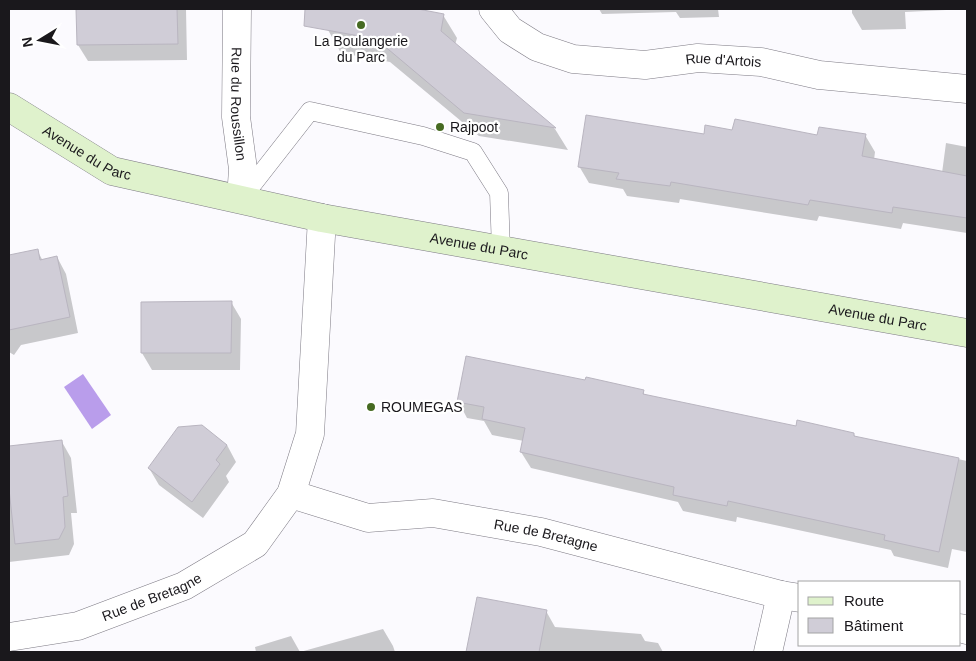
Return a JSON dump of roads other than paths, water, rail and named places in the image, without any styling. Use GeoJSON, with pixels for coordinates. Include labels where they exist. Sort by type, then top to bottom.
{"type":"FeatureCollection","features":[{"type":"Feature","properties":{"kind":"street","name":"Rue du Roussillon"},"geometry":{"type":"LineString","coordinates":[[237,9],[236,117],[243,169],[241,200]]}},
{"type":"Feature","properties":{"kind":"street","name":"Rue d'Artois"},"geometry":{"type":"LineString","coordinates":[[493,9],[510,30],[537,47],[572,58],[645,65],[698,58],[761,62],[819,75],[967,89]]}},
{"type":"Feature","properties":{"kind":"street","name":"Avenue du Parc"},"geometry":{"type":"LineString","coordinates":[[9,107],[112,171],[322,218],[967,332]]}},
{"type":"Feature","properties":{"kind":"street","name":"Rue de Bretagne"},"geometry":{"type":"LineString","coordinates":[[9,637],[78,626],[184,586],[255,544],[291,494],[310,434],[322,218]]}},
{"type":"Feature","properties":{"kind":"street","name":"Rue de Bretagne"},"geometry":{"type":"LineString","coordinates":[[291,494],[368,518],[434,513],[541,532],[790,596]]}},
{"type":"Feature","properties":{"kind":"street"},"geometry":{"type":"LineString","coordinates":[[768,652],[790,596]]}},
{"type":"Feature","properties":{"kind":"lane"},"geometry":{"type":"LineString","coordinates":[[241,200],[310,111],[423,136],[473,152],[499,193],[500,250]]}},
{"type":"Feature","properties":{"kind":"place","name":"La Boulangerie du Parc"},"geometry":{"type":"Point","coordinates":[361,25]}},
{"type":"Feature","properties":{"kind":"place","name":"Rajpoot"},"geometry":{"type":"Point","coordinates":[440,127]}},
{"type":"Feature","properties":{"kind":"place","name":"ROUMEGAS"},"geometry":{"type":"Point","coordinates":[371,407]}}]}
